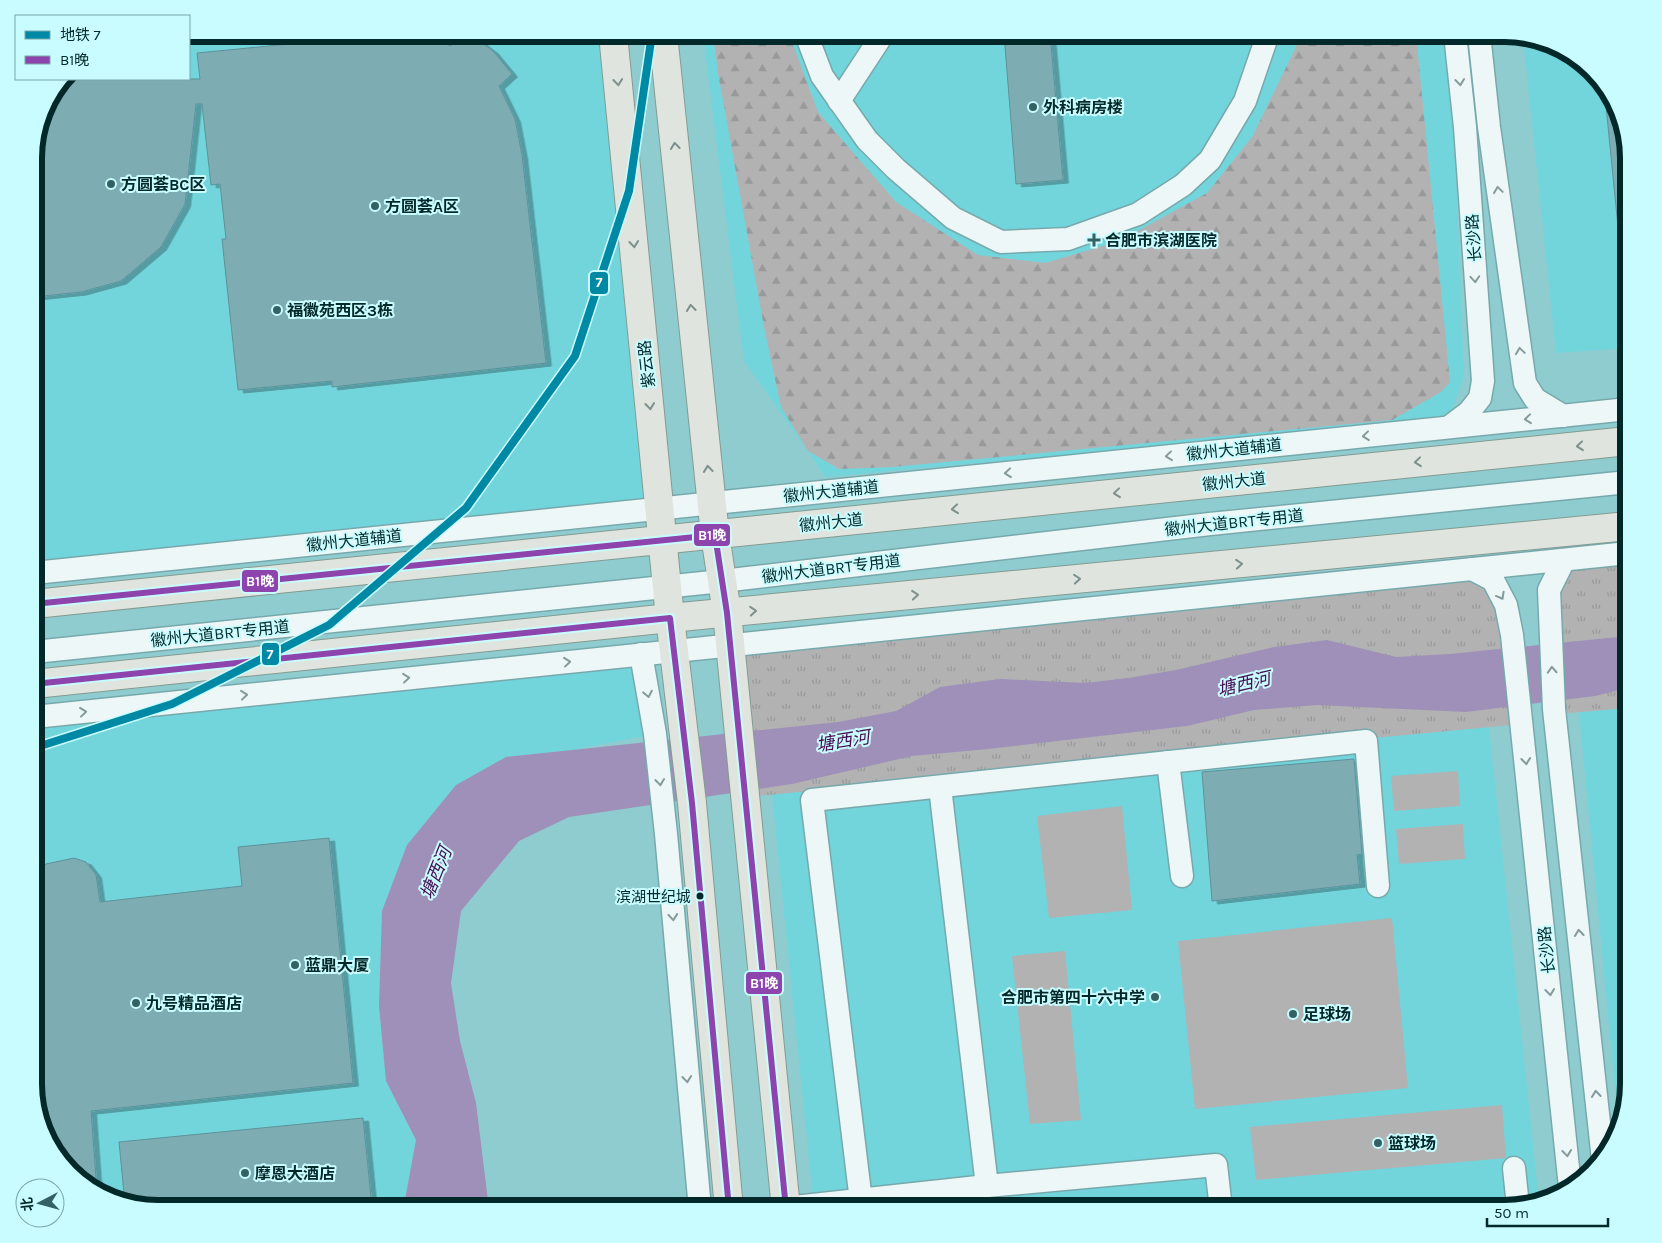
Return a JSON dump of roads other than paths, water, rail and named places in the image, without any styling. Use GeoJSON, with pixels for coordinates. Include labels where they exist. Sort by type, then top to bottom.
{"type":"FeatureCollection","features":[{"type":"Feature","properties":{"kind":"main road","name":"紫云路"},"geometry":{"type":"LineString","coordinates":[[614,42],[670,618],[692,803],[728,1200]]}},
{"type":"Feature","properties":{"kind":"main road"},"geometry":{"type":"LineString","coordinates":[[665,42],[711,503],[727,613],[784,1200]]}},
{"type":"Feature","properties":{"kind":"main road","name":"徽州大道"},"geometry":{"type":"LineString","coordinates":[[43,603],[1620,442]]}},
{"type":"Feature","properties":{"kind":"main road"},"geometry":{"type":"LineString","coordinates":[[43,683],[670,618],[1620,527]]}},
{"type":"Feature","properties":{"kind":"street"},"geometry":{"type":"LineString","coordinates":[[809,42],[822,76],[867,140],[896,169],[954,218],[1001,242],[1068,240],[1138,214],[1183,186],[1210,160],[1245,101],[1265,42]]}},
{"type":"Feature","properties":{"kind":"street"},"geometry":{"type":"LineString","coordinates":[[839,101],[878,42]]}},
{"type":"Feature","properties":{"kind":"street","name":"长沙路"},"geometry":{"type":"LineString","coordinates":[[1448,427],[1469,412],[1480,398],[1483,381],[1465,127],[1456,42]]}},
{"type":"Feature","properties":{"kind":"street","name":"长沙路"},"geometry":{"type":"LineString","coordinates":[[1480,42],[1489,127],[1525,382],[1535,399],[1563,416]]}},
{"type":"Feature","properties":{"kind":"street","name":"徽州大道辅道"},"geometry":{"type":"LineString","coordinates":[[43,572],[1620,410]]}},
{"type":"Feature","properties":{"kind":"street","name":"徽州大道BRT专用道"},"geometry":{"type":"LineString","coordinates":[[721,576],[1122,524],[1620,473]]}},
{"type":"Feature","properties":{"kind":"street","name":"徽州大道BRT专用道"},"geometry":{"type":"LineString","coordinates":[[43,651],[721,576],[1620,483]]}},
{"type":"Feature","properties":{"kind":"street"},"geometry":{"type":"LineString","coordinates":[[43,716],[1620,554]]}},
{"type":"Feature","properties":{"kind":"street"},"geometry":{"type":"LineString","coordinates":[[1564,560],[1549,590],[1554,709],[1602,1147]]}},
{"type":"Feature","properties":{"kind":"street","name":"长沙路"},"geometry":{"type":"LineString","coordinates":[[1472,569],[1493,580],[1506,605],[1512,635],[1569,1180]]}},
{"type":"Feature","properties":{"kind":"street","name":"徽州大道BRT专用道"},"geometry":{"type":"LineString","coordinates":[[43,640],[667,582]]}},
{"type":"Feature","properties":{"kind":"street"},"geometry":{"type":"LineString","coordinates":[[640,654],[655,734],[666,834],[699,1200]]}},
{"type":"Feature","properties":{"kind":"street"},"geometry":{"type":"LineString","coordinates":[[861,1200],[812,800],[1366,741],[1378,886]]}},
{"type":"Feature","properties":{"kind":"street"},"geometry":{"type":"LineString","coordinates":[[1168,762],[1182,876]]}},
{"type":"Feature","properties":{"kind":"street"},"geometry":{"type":"LineString","coordinates":[[940,787],[987,1186]]}},
{"type":"Feature","properties":{"kind":"street"},"geometry":{"type":"LineString","coordinates":[[895,1200],[987,1186],[1216,1165],[1220,1200]]}},
{"type":"Feature","properties":{"kind":"street"},"geometry":{"type":"LineString","coordinates":[[1514,1168],[1517,1200]]}},
{"type":"Feature","properties":{"kind":"water","name":"塘西河"},"geometry":{"type":"Polygon","coordinates":[[[1620,637],[1620,690],[1595,696],[1466,712],[1317,705],[1254,710],[1187,726],[912,756],[792,784],[569,817],[519,841],[461,911],[451,983],[460,1041],[476,1103],[488,1200],[405,1200],[416,1140],[386,1081],[379,1006],[382,911],[407,845],[456,785],[506,757],[838,722],[896,711],[940,687],[1000,679],[1085,683],[1128,678],[1176,670],[1274,647],[1327,640],[1396,657],[1450,654],[1620,637]]]}},
{"type":"Feature","properties":{"kind":"metro line","name":"7"},"geometry":{"type":"LineString","coordinates":[[43,745],[172,704],[329,625],[466,508],[575,356],[629,191],[651,42]]}},
{"type":"Feature","properties":{"kind":"place","name":"外科病房楼"},"geometry":{"type":"Point","coordinates":[1033,107]}},
{"type":"Feature","properties":{"kind":"place","name":"方圆荟BC区"},"geometry":{"type":"Point","coordinates":[111,184]}},
{"type":"Feature","properties":{"kind":"place","name":"方圆荟A区"},"geometry":{"type":"Point","coordinates":[375,206]}},
{"type":"Feature","properties":{"kind":"place","name":"合肥市滨湖医院"},"geometry":{"type":"Point","coordinates":[1094,240]}},
{"type":"Feature","properties":{"kind":"place","name":"福徽苑西区3栋"},"geometry":{"type":"Point","coordinates":[277,310]}},
{"type":"Feature","properties":{"kind":"place","name":"滨湖世纪城"},"geometry":{"type":"Point","coordinates":[700,896]}},
{"type":"Feature","properties":{"kind":"place","name":"蓝鼎大厦"},"geometry":{"type":"Point","coordinates":[295,965]}},
{"type":"Feature","properties":{"kind":"place","name":"合肥市第四十六中学"},"geometry":{"type":"Point","coordinates":[1155,997]}},
{"type":"Feature","properties":{"kind":"place","name":"九号精品酒店"},"geometry":{"type":"Point","coordinates":[136,1003]}},
{"type":"Feature","properties":{"kind":"place","name":"足球场"},"geometry":{"type":"Point","coordinates":[1293,1014]}},
{"type":"Feature","properties":{"kind":"place","name":"篮球场"},"geometry":{"type":"Point","coordinates":[1378,1143]}},
{"type":"Feature","properties":{"kind":"place","name":"摩恩大酒店"},"geometry":{"type":"Point","coordinates":[245,1173]}}]}
